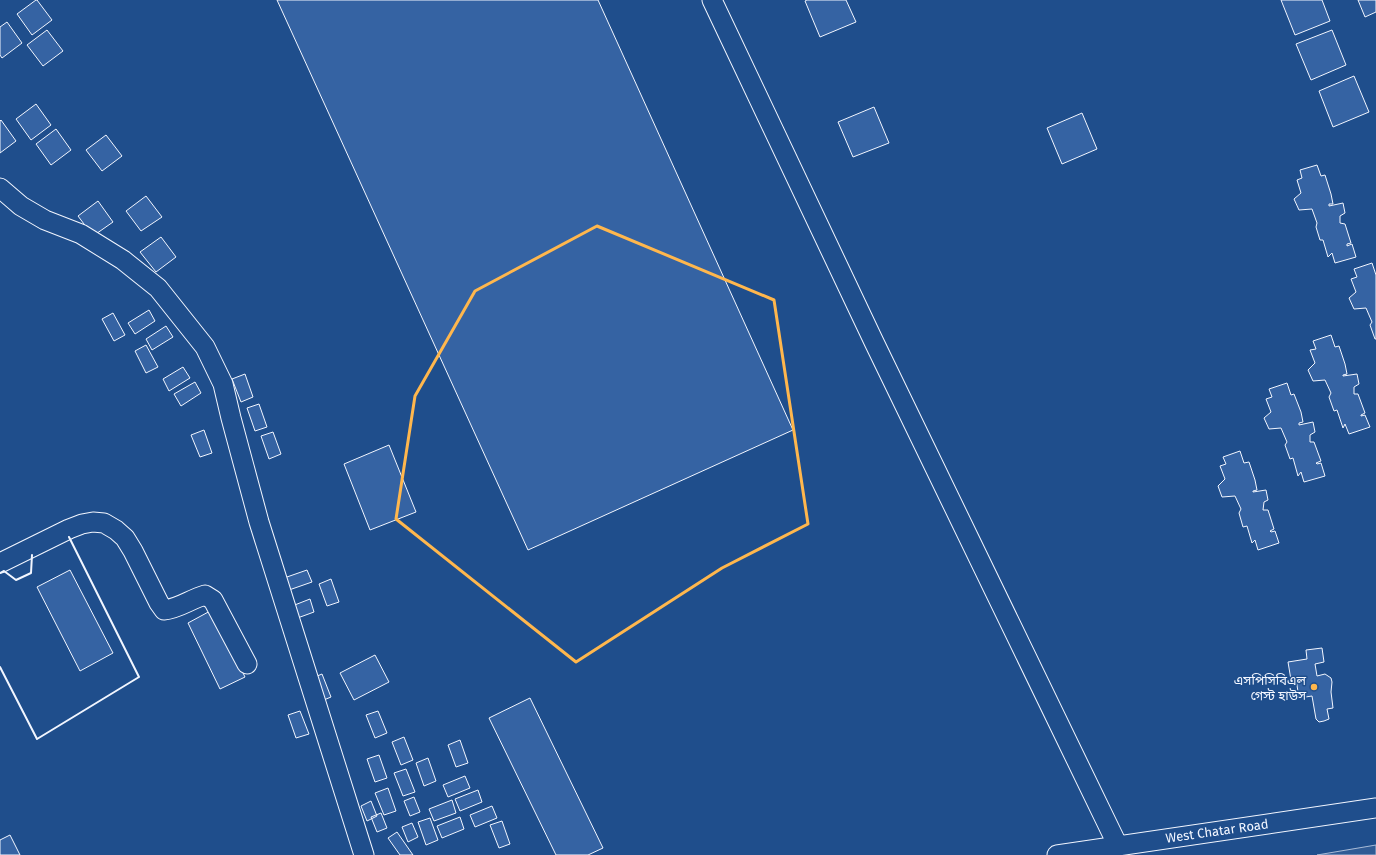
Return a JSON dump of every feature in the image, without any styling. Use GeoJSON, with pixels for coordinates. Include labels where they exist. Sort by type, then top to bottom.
{"type":"FeatureCollection","features":[{"type":"Feature","properties":{"kind":"street"},"geometry":{"type":"LineString","coordinates":[[712,0],[874,342],[1118,846]]}},
{"type":"Feature","properties":{"kind":"street"},"geometry":{"type":"LineString","coordinates":[[0,188],[21,206],[45,220],[81,234],[123,260],[158,288],[205,347],[223,384],[259,522],[364,855]]}},
{"type":"Feature","properties":{"kind":"street"},"geometry":{"type":"LineString","coordinates":[[0,563],[68,528],[93,522],[104,523],[116,530],[125,538],[164,610],[172,609],[194,598],[205,595],[213,600],[247,664]]}},
{"type":"Feature","properties":{"kind":"street","name":"West Chatar Road"},"geometry":{"type":"LineString","coordinates":[[1057,855],[1376,808]]}},
{"type":"Feature","properties":{"kind":"highlighted area"},"geometry":{"type":"Polygon","coordinates":[[[597,226],[774,300],[808,524],[722,568],[576,662],[396,519],[415,396],[475,291],[597,226]]]}},
{"type":"Feature","properties":{"kind":"shaded area"},"geometry":{"type":"Polygon","coordinates":[[[1376,845],[1376,855],[1317,855],[1376,845]]]}},
{"type":"Feature","properties":{"kind":"building"},"geometry":{"type":"Polygon","coordinates":[[[36,0],[52,20],[32,35],[17,14],[36,0]]]}},
{"type":"Feature","properties":{"kind":"building"},"geometry":{"type":"Polygon","coordinates":[[[277,0],[598,0],[793,430],[528,550],[277,0]]]}},
{"type":"Feature","properties":{"kind":"building"},"geometry":{"type":"Polygon","coordinates":[[[846,0],[856,22],[820,37],[805,1],[846,0]]]}},
{"type":"Feature","properties":{"kind":"building"},"geometry":{"type":"Polygon","coordinates":[[[1281,0],[1322,0],[1330,21],[1295,35],[1281,0]]]}},
{"type":"Feature","properties":{"kind":"building"},"geometry":{"type":"Polygon","coordinates":[[[1358,0],[1376,0],[1376,12],[1365,17],[1358,0]]]}},
{"type":"Feature","properties":{"kind":"building"},"geometry":{"type":"Polygon","coordinates":[[[7,22],[22,43],[2,58],[0,55],[0,27],[7,22]]]}},
{"type":"Feature","properties":{"kind":"building"},"geometry":{"type":"Polygon","coordinates":[[[47,30],[63,51],[43,66],[27,45],[47,30]]]}},
{"type":"Feature","properties":{"kind":"building"},"geometry":{"type":"Polygon","coordinates":[[[1332,30],[1346,65],[1311,80],[1296,44],[1332,30]]]}},
{"type":"Feature","properties":{"kind":"building"},"geometry":{"type":"Polygon","coordinates":[[[1354,76],[1369,112],[1333,127],[1319,91],[1354,76]]]}},
{"type":"Feature","properties":{"kind":"building"},"geometry":{"type":"Polygon","coordinates":[[[36,104],[51,125],[31,140],[16,119],[36,104]]]}},
{"type":"Feature","properties":{"kind":"building"},"geometry":{"type":"Polygon","coordinates":[[[874,107],[889,143],[853,157],[838,122],[874,107]]]}},
{"type":"Feature","properties":{"kind":"building"},"geometry":{"type":"Polygon","coordinates":[[[1082,113],[1097,149],[1062,164],[1047,128],[1082,113]]]}},
{"type":"Feature","properties":{"kind":"building"},"geometry":{"type":"Polygon","coordinates":[[[1,120],[16,141],[0,153],[0,121],[1,120]]]}},
{"type":"Feature","properties":{"kind":"building"},"geometry":{"type":"Polygon","coordinates":[[[56,129],[71,150],[51,165],[36,144],[56,129]]]}},
{"type":"Feature","properties":{"kind":"building"},"geometry":{"type":"Polygon","coordinates":[[[106,135],[122,156],[102,171],[86,150],[106,135]]]}},
{"type":"Feature","properties":{"kind":"building"},"geometry":{"type":"Polygon","coordinates":[[[1317,165],[1321,176],[1325,175],[1331,194],[1333,204],[1329,204],[1329,206],[1343,203],[1345,213],[1340,216],[1340,223],[1345,224],[1351,243],[1347,244],[1347,246],[1352,244],[1356,257],[1335,263],[1332,253],[1328,257],[1323,240],[1320,240],[1316,227],[1317,223],[1312,209],[1299,210],[1294,199],[1301,193],[1297,180],[1302,178],[1300,170],[1317,165]]]}},
{"type":"Feature","properties":{"kind":"building"},"geometry":{"type":"Polygon","coordinates":[[[146,196],[162,217],[141,231],[126,211],[146,196]]]}},
{"type":"Feature","properties":{"kind":"building"},"geometry":{"type":"Polygon","coordinates":[[[98,201],[113,222],[93,236],[78,216],[98,201]]]}},
{"type":"Feature","properties":{"kind":"building"},"geometry":{"type":"Polygon","coordinates":[[[161,237],[176,257],[156,272],[140,252],[161,237]]]}},
{"type":"Feature","properties":{"kind":"building"},"geometry":{"type":"Polygon","coordinates":[[[1372,263],[1376,275],[1376,339],[1370,325],[1372,322],[1366,308],[1354,309],[1349,298],[1356,292],[1351,279],[1357,277],[1354,269],[1372,263]]]}},
{"type":"Feature","properties":{"kind":"building"},"geometry":{"type":"Polygon","coordinates":[[[149,310],[155,321],[135,334],[128,323],[149,310]]]}},
{"type":"Feature","properties":{"kind":"building"},"geometry":{"type":"Polygon","coordinates":[[[113,313],[125,335],[114,341],[102,319],[113,313]]]}},
{"type":"Feature","properties":{"kind":"building"},"geometry":{"type":"Polygon","coordinates":[[[166,326],[173,337],[152,350],[146,339],[166,326]]]}},
{"type":"Feature","properties":{"kind":"building"},"geometry":{"type":"Polygon","coordinates":[[[1331,335],[1335,347],[1339,346],[1345,364],[1347,374],[1343,376],[1357,374],[1359,384],[1354,387],[1354,394],[1358,394],[1365,413],[1361,416],[1365,415],[1370,427],[1349,434],[1345,424],[1343,428],[1337,410],[1334,411],[1329,397],[1331,393],[1325,380],[1313,381],[1308,370],[1315,363],[1310,350],[1316,349],[1313,341],[1331,335]]]}},
{"type":"Feature","properties":{"kind":"building"},"geometry":{"type":"Polygon","coordinates":[[[146,345],[158,367],[146,373],[135,351],[146,345]]]}},
{"type":"Feature","properties":{"kind":"building"},"geometry":{"type":"Polygon","coordinates":[[[183,367],[190,378],[169,391],[163,379],[183,367]]]}},
{"type":"Feature","properties":{"kind":"building"},"geometry":{"type":"Polygon","coordinates":[[[245,374],[253,397],[241,402],[232,379],[245,374]]]}},
{"type":"Feature","properties":{"kind":"building"},"geometry":{"type":"Polygon","coordinates":[[[195,382],[201,393],[181,406],[174,394],[195,382]]]}},
{"type":"Feature","properties":{"kind":"building"},"geometry":{"type":"Polygon","coordinates":[[[1287,383],[1291,395],[1294,394],[1301,412],[1303,422],[1299,423],[1299,425],[1313,422],[1315,432],[1310,435],[1310,442],[1314,442],[1321,461],[1316,463],[1321,463],[1325,476],[1304,482],[1301,472],[1298,476],[1293,458],[1290,459],[1285,445],[1287,442],[1281,428],[1269,429],[1264,418],[1271,412],[1266,399],[1272,397],[1269,389],[1287,383]]]}},
{"type":"Feature","properties":{"kind":"building"},"geometry":{"type":"Polygon","coordinates":[[[259,404],[267,427],[255,431],[247,408],[259,404]]]}},
{"type":"Feature","properties":{"kind":"building"},"geometry":{"type":"Polygon","coordinates":[[[204,430],[212,453],[200,457],[191,435],[204,430]]]}},
{"type":"Feature","properties":{"kind":"building"},"geometry":{"type":"Polygon","coordinates":[[[273,432],[281,454],[269,459],[261,436],[273,432]]]}},
{"type":"Feature","properties":{"kind":"building"},"geometry":{"type":"Polygon","coordinates":[[[389,445],[416,512],[370,530],[344,464],[389,445]]]}},
{"type":"Feature","properties":{"kind":"building"},"geometry":{"type":"Polygon","coordinates":[[[1240,451],[1244,463],[1249,462],[1255,480],[1257,490],[1253,492],[1266,490],[1268,500],[1264,502],[1263,510],[1268,510],[1274,529],[1270,531],[1275,531],[1279,543],[1258,550],[1255,540],[1252,543],[1247,526],[1243,527],[1239,513],[1241,509],[1235,496],[1222,497],[1218,486],[1225,479],[1220,466],[1226,464],[1223,457],[1240,451]]]}},
{"type":"Feature","properties":{"kind":"building"},"geometry":{"type":"Polygon","coordinates":[[[70,570],[113,653],[80,671],[37,587],[70,570]]]}},
{"type":"Feature","properties":{"kind":"building"},"geometry":{"type":"Polygon","coordinates":[[[307,570],[312,582],[289,590],[284,578],[307,570]]]}},
{"type":"Feature","properties":{"kind":"building"},"geometry":{"type":"Polygon","coordinates":[[[331,579],[339,602],[327,606],[319,584],[331,579]]]}},
{"type":"Feature","properties":{"kind":"building"},"geometry":{"type":"Polygon","coordinates":[[[310,599],[314,612],[292,620],[287,608],[310,599]]]}},
{"type":"Feature","properties":{"kind":"building"},"geometry":{"type":"Polygon","coordinates":[[[212,610],[245,677],[220,689],[188,623],[212,610]]]}},
{"type":"Feature","properties":{"kind":"building","name":"এসপিসিবিএল গেস্ট হাউস"},"geometry":{"type":"Polygon","coordinates":[[[1322,648],[1324,662],[1315,664],[1317,676],[1325,674],[1331,678],[1333,708],[1327,709],[1329,719],[1319,722],[1316,719],[1312,696],[1299,698],[1296,679],[1291,680],[1288,662],[1307,659],[1306,650],[1322,648]]]}},
{"type":"Feature","properties":{"kind":"building"},"geometry":{"type":"Polygon","coordinates":[[[375,655],[389,682],[354,700],[340,673],[375,655]]]}},
{"type":"Feature","properties":{"kind":"building"},"geometry":{"type":"Polygon","coordinates":[[[322,674],[331,697],[319,702],[310,679],[322,674]]]}},
{"type":"Feature","properties":{"kind":"building"},"geometry":{"type":"Polygon","coordinates":[[[530,698],[603,848],[588,855],[556,855],[489,718],[530,698]]]}},
{"type":"Feature","properties":{"kind":"building"},"geometry":{"type":"Polygon","coordinates":[[[300,711],[309,734],[296,738],[288,715],[300,711]]]}},
{"type":"Feature","properties":{"kind":"building"},"geometry":{"type":"Polygon","coordinates":[[[378,711],[387,733],[375,738],[366,715],[378,711]]]}},
{"type":"Feature","properties":{"kind":"building"},"geometry":{"type":"Polygon","coordinates":[[[404,737],[413,760],[401,765],[392,742],[404,737]]]}},
{"type":"Feature","properties":{"kind":"building"},"geometry":{"type":"Polygon","coordinates":[[[460,740],[468,763],[456,767],[448,745],[460,740]]]}},
{"type":"Feature","properties":{"kind":"building"},"geometry":{"type":"Polygon","coordinates":[[[379,755],[387,778],[375,782],[367,759],[379,755]]]}},
{"type":"Feature","properties":{"kind":"building"},"geometry":{"type":"Polygon","coordinates":[[[428,758],[436,781],[424,786],[416,763],[428,758]]]}},
{"type":"Feature","properties":{"kind":"building"},"geometry":{"type":"Polygon","coordinates":[[[406,769],[415,792],[403,796],[394,773],[406,769]]]}},
{"type":"Feature","properties":{"kind":"building"},"geometry":{"type":"Polygon","coordinates":[[[465,776],[470,788],[448,797],[443,785],[465,776]]]}},
{"type":"Feature","properties":{"kind":"building"},"geometry":{"type":"Polygon","coordinates":[[[388,788],[396,811],[384,815],[375,793],[388,788]]]}},
{"type":"Feature","properties":{"kind":"building"},"geometry":{"type":"Polygon","coordinates":[[[478,790],[482,802],[460,811],[455,799],[478,790]]]}},
{"type":"Feature","properties":{"kind":"building"},"geometry":{"type":"Polygon","coordinates":[[[414,797],[420,812],[410,816],[404,801],[414,797]]]}},
{"type":"Feature","properties":{"kind":"building"},"geometry":{"type":"Polygon","coordinates":[[[452,800],[456,813],[434,821],[429,809],[452,800]]]}},
{"type":"Feature","properties":{"kind":"building"},"geometry":{"type":"Polygon","coordinates":[[[371,801],[377,816],[367,821],[361,806],[371,801]]]}},
{"type":"Feature","properties":{"kind":"building"},"geometry":{"type":"Polygon","coordinates":[[[492,806],[497,818],[475,827],[470,815],[492,806]]]}},
{"type":"Feature","properties":{"kind":"building"},"geometry":{"type":"Polygon","coordinates":[[[381,813],[387,828],[377,832],[371,817],[381,813]]]}},
{"type":"Feature","properties":{"kind":"building"},"geometry":{"type":"Polygon","coordinates":[[[460,817],[464,829],[442,838],[437,826],[460,817]]]}},
{"type":"Feature","properties":{"kind":"building"},"geometry":{"type":"Polygon","coordinates":[[[430,818],[438,840],[426,845],[418,822],[430,818]]]}},
{"type":"Feature","properties":{"kind":"building"},"geometry":{"type":"Polygon","coordinates":[[[502,821],[510,844],[499,848],[490,825],[502,821]]]}},
{"type":"Feature","properties":{"kind":"building"},"geometry":{"type":"Polygon","coordinates":[[[412,823],[418,837],[408,842],[402,827],[412,823]]]}},
{"type":"Feature","properties":{"kind":"building"},"geometry":{"type":"Polygon","coordinates":[[[397,832],[413,855],[400,855],[388,838],[397,832]]]}},
{"type":"Feature","properties":{"kind":"building"},"geometry":{"type":"Polygon","coordinates":[[[10,835],[20,855],[0,855],[0,840],[10,835]]]}},
{"type":"Feature","properties":{"kind":"wall"},"geometry":{"type":"LineString","coordinates":[[0,667],[37,739],[139,677],[69,537]]}},
{"type":"Feature","properties":{"kind":"wall"},"geometry":{"type":"LineString","coordinates":[[0,573],[4,571],[16,580],[31,573],[32,555]]}},
{"type":"Feature","properties":{"kind":"place","name":"এসপিসিবিএল গেস্ট হাউস"},"geometry":{"type":"Point","coordinates":[1314,687]}}]}
